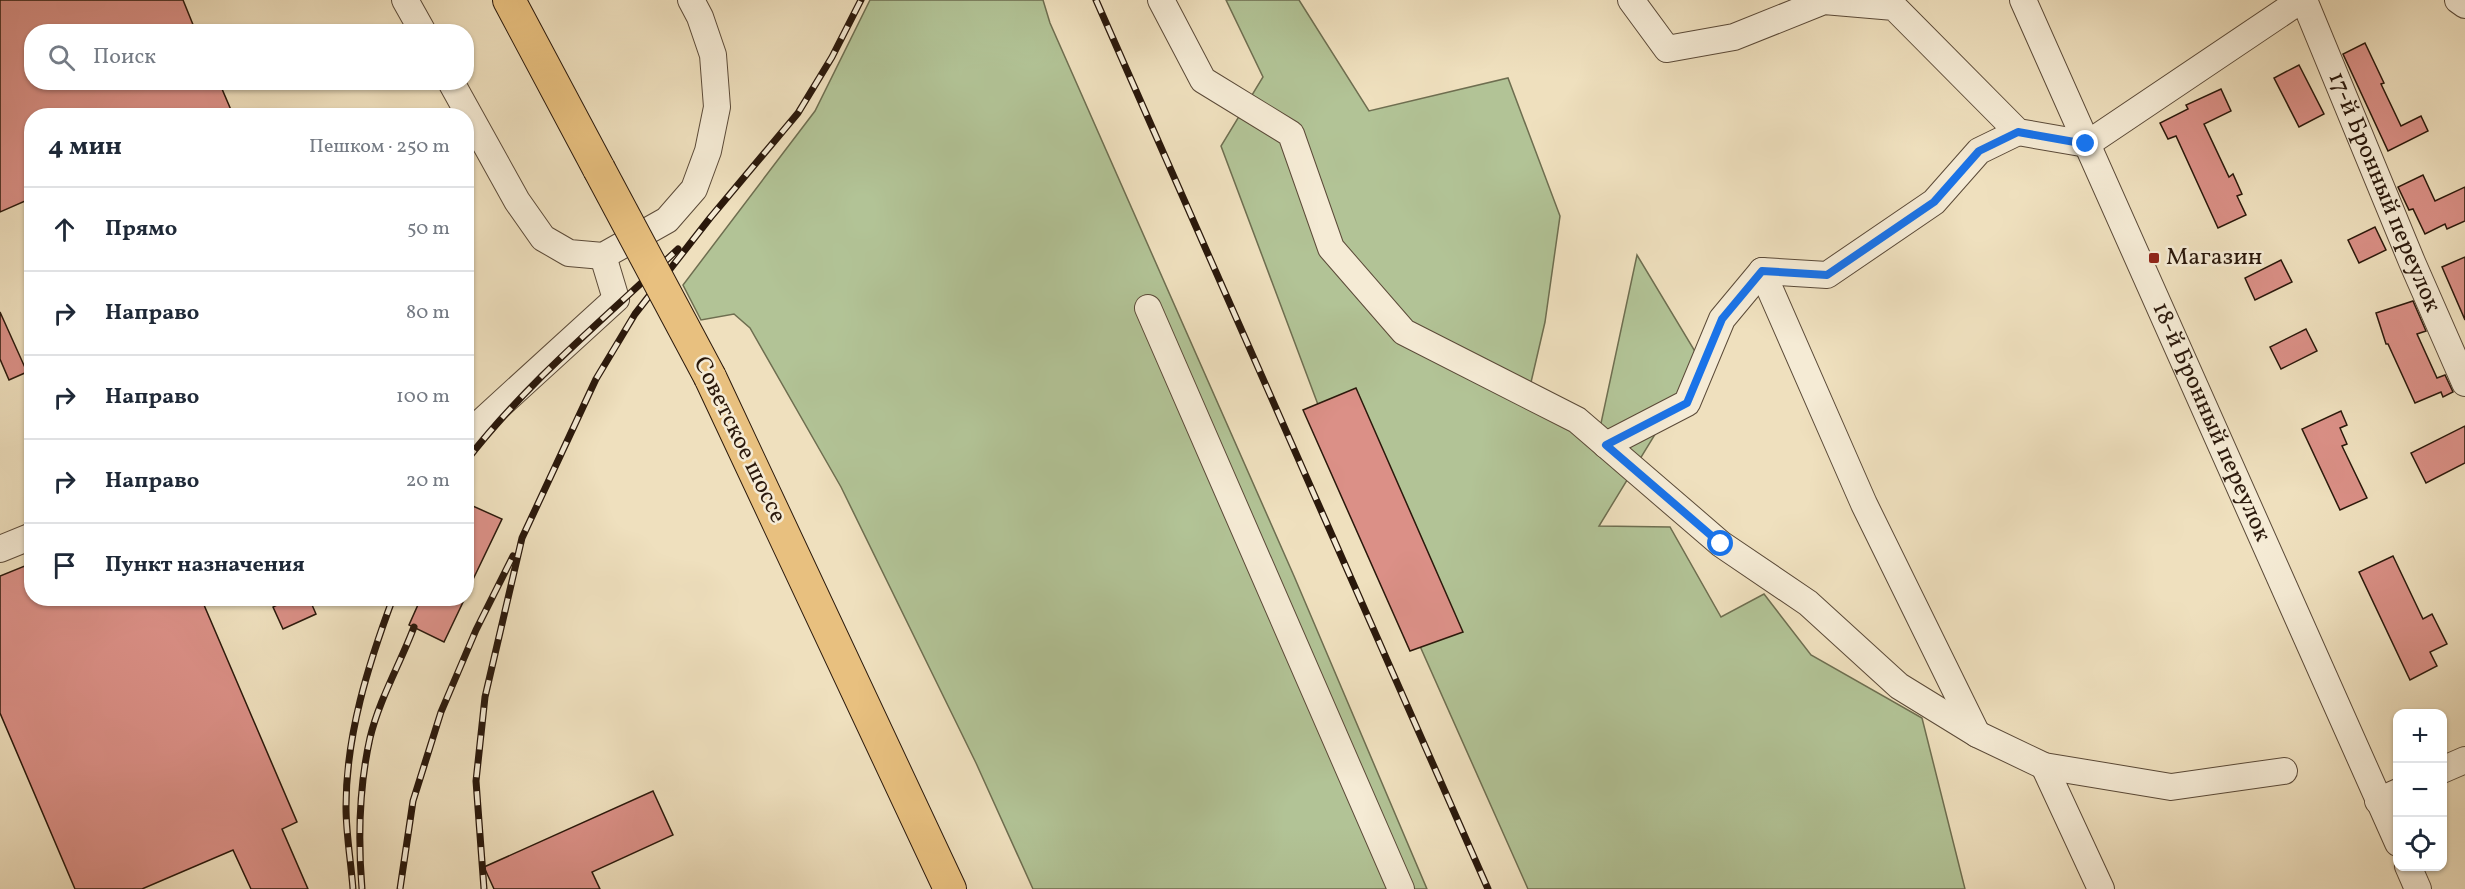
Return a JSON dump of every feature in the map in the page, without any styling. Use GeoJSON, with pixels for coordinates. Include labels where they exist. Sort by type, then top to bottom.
{"type":"FeatureCollection","features":[{"type":"Feature","properties":{"kind":"main road","name":"Советское шоссе"},"geometry":{"type":"LineString","coordinates":[[509,0],[710,377],[950,889]]}},
{"type":"Feature","properties":{"kind":"street"},"geometry":{"type":"LineString","coordinates":[[405,0],[418,24]]}},
{"type":"Feature","properties":{"kind":"street"},"geometry":{"type":"LineString","coordinates":[[474,123],[517,201],[543,238],[569,253],[603,256],[667,220],[694,189],[708,151],[717,108],[713,55],[700,17],[691,0]]}},
{"type":"Feature","properties":{"kind":"street"},"geometry":{"type":"LineString","coordinates":[[1161,0],[1203,80],[1291,134],[1331,248],[1404,332],[1577,420],[1721,544],[1808,603],[1899,686],[1977,734],[2044,766],[2171,787],[2284,771]]}},
{"type":"Feature","properties":{"kind":"street"},"geometry":{"type":"LineString","coordinates":[[1631,0],[1668,49],[1734,37],[1824,1],[1894,7],[2018,132],[2086,144],[2303,0]]}},
{"type":"Feature","properties":{"kind":"street","name":"18-й Бронный переулок"},"geometry":{"type":"LineString","coordinates":[[2023,0],[2086,144],[2388,796],[2393,822]]}},
{"type":"Feature","properties":{"kind":"street","name":"17-й Бронный переулок"},"geometry":{"type":"LineString","coordinates":[[2303,0],[2465,383]]}},
{"type":"Feature","properties":{"kind":"street"},"geometry":{"type":"LineString","coordinates":[[2458,0],[2465,5]]}},
{"type":"Feature","properties":{"kind":"street"},"geometry":{"type":"LineString","coordinates":[[455,90],[465,108]]}},
{"type":"Feature","properties":{"kind":"street"},"geometry":{"type":"LineString","coordinates":[[1762,271],[1827,275],[1934,202],[1979,151],[2018,132]]}},
{"type":"Feature","properties":{"kind":"street"},"geometry":{"type":"LineString","coordinates":[[474,431],[616,299],[603,256]]}},
{"type":"Feature","properties":{"kind":"street"},"geometry":{"type":"LineString","coordinates":[[1606,445],[1687,403],[1722,319],[1762,271]]}},
{"type":"Feature","properties":{"kind":"street"},"geometry":{"type":"LineString","coordinates":[[1762,271],[1864,504],[1977,734]]}},
{"type":"Feature","properties":{"kind":"street"},"geometry":{"type":"LineString","coordinates":[[1148,308],[1401,889]]}},
{"type":"Feature","properties":{"kind":"street"},"geometry":{"type":"LineString","coordinates":[[0,549],[24,539]]}},
{"type":"Feature","properties":{"kind":"street"},"geometry":{"type":"LineString","coordinates":[[2447,768],[2465,760]]}},
{"type":"Feature","properties":{"kind":"street"},"geometry":{"type":"LineString","coordinates":[[2044,766],[2101,889]]}},
{"type":"Feature","properties":{"kind":"street"},"geometry":{"type":"LineString","coordinates":[[2410,871],[2418,889]]}},
{"type":"Feature","properties":{"kind":"green space"},"geometry":{"type":"Polygon","coordinates":[[[870,0],[1043,0],[1050,23],[1294,576],[1427,889],[1033,889],[976,763],[841,487],[750,328],[734,314],[701,320],[683,285],[815,111],[870,0]]]}},
{"type":"Feature","properties":{"kind":"green space"},"geometry":{"type":"Polygon","coordinates":[[[1226,0],[1299,0],[1369,111],[1508,78],[1560,216],[1545,322],[1525,408],[1597,442],[1637,255],[1696,353],[1684,387],[1599,526],[1670,527],[1721,617],[1764,594],[1811,655],[1922,718],[1965,889],[1528,889],[1347,482],[1221,146],[1263,77],[1226,0]]]}},
{"type":"Feature","properties":{"kind":"building"},"geometry":{"type":"Polygon","coordinates":[[[0,0],[183,0],[193,24],[24,24],[24,90],[222,90],[230,108],[24,108],[24,202],[0,212],[0,0]]]}},
{"type":"Feature","properties":{"kind":"building"},"geometry":{"type":"Polygon","coordinates":[[[2365,43],[2401,126],[2421,116],[2428,131],[2388,151],[2343,54],[2365,43]]]}},
{"type":"Feature","properties":{"kind":"building"},"geometry":{"type":"Polygon","coordinates":[[[2299,65],[2324,114],[2299,127],[2274,78],[2299,65]]]}},
{"type":"Feature","properties":{"kind":"building"},"geometry":{"type":"Polygon","coordinates":[[[2221,89],[2231,111],[2204,124],[2229,177],[2233,174],[2242,194],[2237,196],[2246,215],[2218,228],[2176,136],[2168,139],[2160,123],[2188,109],[2186,105],[2221,89]]]}},
{"type":"Feature","properties":{"kind":"building"},"geometry":{"type":"Polygon","coordinates":[[[2423,175],[2435,201],[2465,187],[2465,221],[2447,229],[2445,224],[2425,234],[2413,209],[2409,210],[2398,187],[2423,175]]]}},
{"type":"Feature","properties":{"kind":"building"},"geometry":{"type":"Polygon","coordinates":[[[2375,227],[2386,250],[2359,263],[2348,240],[2375,227]]]}},
{"type":"Feature","properties":{"kind":"building"},"geometry":{"type":"Polygon","coordinates":[[[2465,257],[2465,320],[2442,267],[2465,257]]]}},
{"type":"Feature","properties":{"kind":"building"},"geometry":{"type":"Polygon","coordinates":[[[2281,260],[2292,282],[2255,300],[2245,278],[2281,260]]]}},
{"type":"Feature","properties":{"kind":"building"},"geometry":{"type":"Polygon","coordinates":[[[2413,301],[2426,331],[2417,334],[2437,378],[2445,375],[2453,392],[2443,397],[2441,392],[2415,403],[2386,344],[2376,313],[2413,301]]]}},
{"type":"Feature","properties":{"kind":"building"},"geometry":{"type":"Polygon","coordinates":[[[0,312],[24,365],[24,373],[9,380],[0,359],[0,312]]]}},
{"type":"Feature","properties":{"kind":"building"},"geometry":{"type":"Polygon","coordinates":[[[2306,329],[2317,351],[2281,369],[2270,347],[2306,329]]]}},
{"type":"Feature","properties":{"kind":"building"},"geometry":{"type":"Polygon","coordinates":[[[1356,388],[1463,632],[1410,651],[1303,410],[1356,388]]]}},
{"type":"Feature","properties":{"kind":"building"},"geometry":{"type":"Polygon","coordinates":[[[2341,411],[2347,425],[2340,428],[2347,444],[2342,446],[2367,498],[2340,510],[2302,429],[2341,411]]]}},
{"type":"Feature","properties":{"kind":"building"},"geometry":{"type":"Polygon","coordinates":[[[2465,426],[2465,463],[2426,483],[2411,453],[2465,426]]]}},
{"type":"Feature","properties":{"kind":"building"},"geometry":{"type":"Polygon","coordinates":[[[474,507],[502,519],[474,577],[474,507]]]}},
{"type":"Feature","properties":{"kind":"building"},"geometry":{"type":"Polygon","coordinates":[[[2393,556],[2423,619],[2432,614],[2447,644],[2430,652],[2437,666],[2410,680],[2359,572],[2393,556]]]}},
{"type":"Feature","properties":{"kind":"building"},"geometry":{"type":"Polygon","coordinates":[[[24,566],[24,606],[204,606],[297,822],[282,829],[308,889],[251,889],[233,850],[142,889],[75,889],[0,713],[0,576],[24,566]]]}},
{"type":"Feature","properties":{"kind":"building"},"geometry":{"type":"Polygon","coordinates":[[[312,606],[316,614],[283,629],[273,607],[312,606]]]}},
{"type":"Feature","properties":{"kind":"building"},"geometry":{"type":"Polygon","coordinates":[[[417,606],[461,606],[444,642],[409,625],[417,606]]]}},
{"type":"Feature","properties":{"kind":"building"},"geometry":{"type":"Polygon","coordinates":[[[653,791],[673,835],[592,872],[600,889],[494,889],[484,867],[653,791]]]}},
{"type":"Feature","properties":{"kind":"railway"},"geometry":{"type":"LineString","coordinates":[[484,889],[476,781],[485,697],[522,538],[596,379],[635,314],[710,218],[798,113],[832,57],[861,0]]}},
{"type":"Feature","properties":{"kind":"railway"},"geometry":{"type":"LineString","coordinates":[[1096,0],[1488,889]]}},
{"type":"Feature","properties":{"kind":"railway"},"geometry":{"type":"LineString","coordinates":[[474,451],[541,377],[678,249]]}},
{"type":"Feature","properties":{"kind":"railway"},"geometry":{"type":"LineString","coordinates":[[400,889],[413,801],[441,712],[476,630],[513,556]]}},
{"type":"Feature","properties":{"kind":"railway"},"geometry":{"type":"LineString","coordinates":[[353,889],[346,817],[350,753],[367,675],[390,606]]}},
{"type":"Feature","properties":{"kind":"railway"},"geometry":{"type":"LineString","coordinates":[[362,889],[360,813],[366,757],[384,696],[414,627]]}},
{"type":"Feature","properties":{"kind":"place","name":"Магазин"},"geometry":{"type":"Point","coordinates":[2154,258]}},
{"type":"Feature","properties":{"kind":"route"},"geometry":{"type":"LineString","coordinates":[[1721,544],[1606,445],[1687,403],[1722,319],[1762,271],[1827,275],[1934,202],[1979,151],[2018,132],[2086,144]]}}]}
